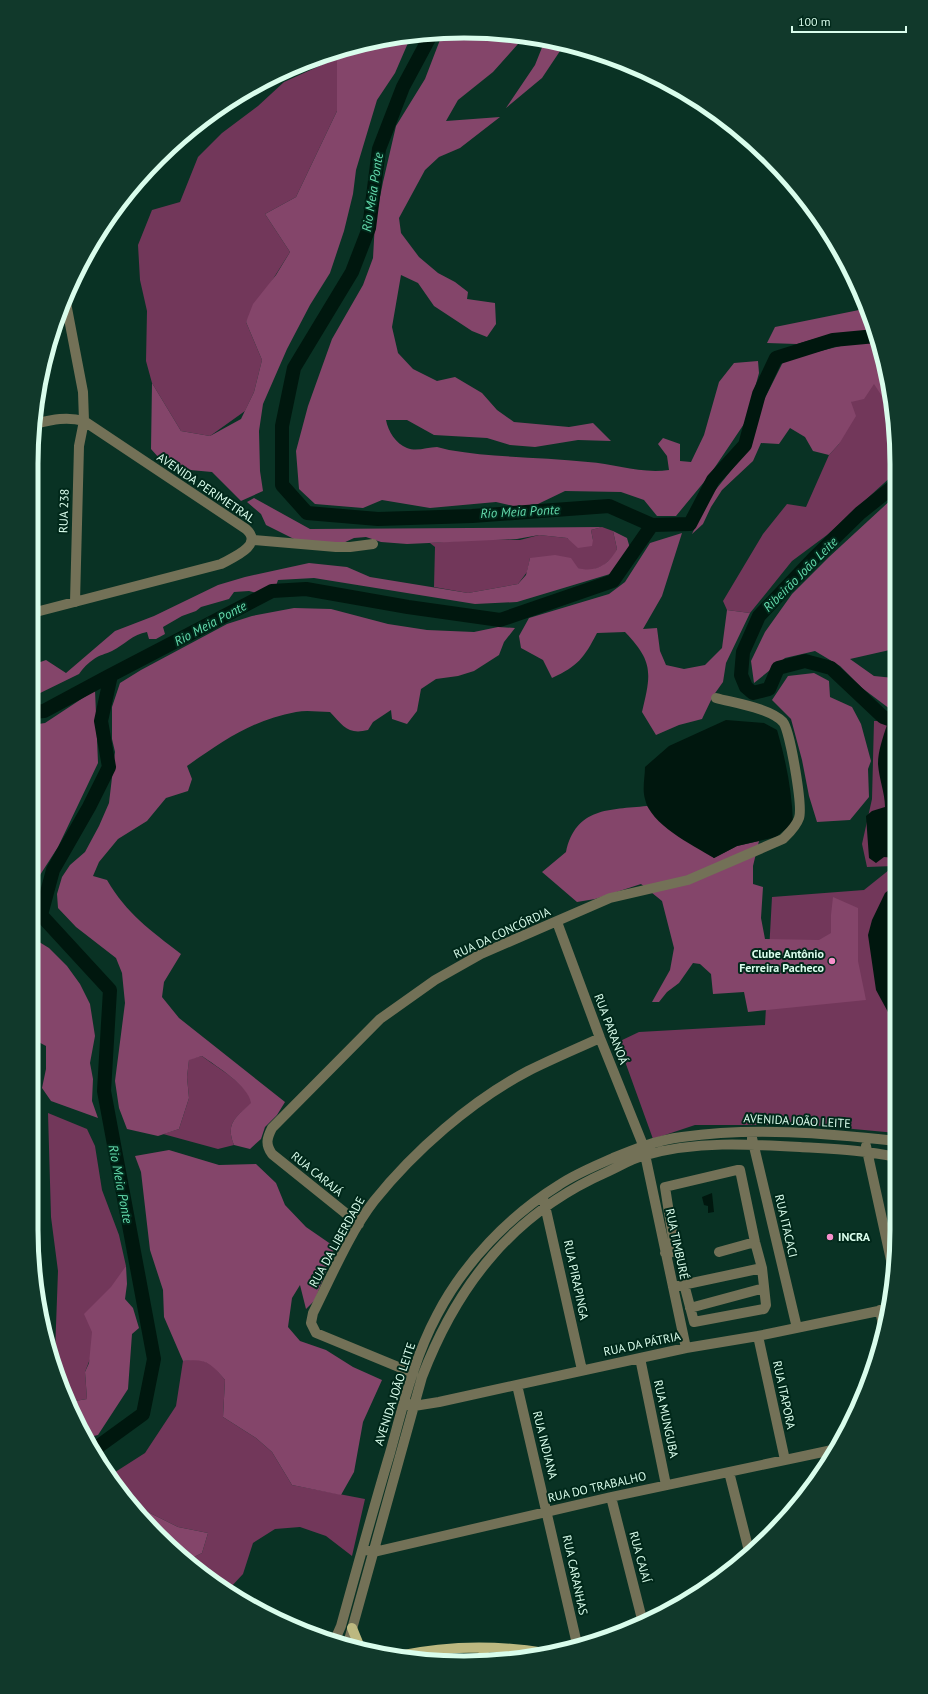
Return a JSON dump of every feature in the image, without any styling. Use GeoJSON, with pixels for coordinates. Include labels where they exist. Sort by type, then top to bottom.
{"type":"FeatureCollection","features":[{"type":"Feature","properties":{"kind":"main road"},"geometry":{"type":"LineString","coordinates":[[352,1628],[358,1642]]}},
{"type":"Feature","properties":{"kind":"main road"},"geometry":{"type":"LineString","coordinates":[[427,1654],[442,1649],[484,1648],[522,1652]]}},
{"type":"Feature","properties":{"kind":"main road"},"geometry":{"type":"LineString","coordinates":[[483,1655],[484,1648]]}},
{"type":"Feature","properties":{"kind":"street"},"geometry":{"type":"LineString","coordinates":[[40,423],[63,418],[73,418],[84,421],[83,392],[67,309]]}},
{"type":"Feature","properties":{"kind":"street","name":"AVENIDA PERIMETRAL"},"geometry":{"type":"LineString","coordinates":[[38,611],[221,564],[240,554],[251,544],[253,540],[251,534],[246,529],[84,421]]}},
{"type":"Feature","properties":{"kind":"street","name":"RUA 238"},"geometry":{"type":"LineString","coordinates":[[75,602],[79,446],[84,421]]}},
{"type":"Feature","properties":{"kind":"street"},"geometry":{"type":"LineString","coordinates":[[253,540],[336,547],[373,544]]}},
{"type":"Feature","properties":{"kind":"street","name":"RUA DA CONCÓRDIA"},"geometry":{"type":"LineString","coordinates":[[266,1138],[272,1128],[380,1019],[420,989],[481,954],[558,922],[610,898],[688,880],[783,839],[793,829],[800,817],[800,795],[788,734],[783,722],[771,713],[716,698]]}},
{"type":"Feature","properties":{"kind":"street","name":"RUA PARANOÁ"},"geometry":{"type":"LineString","coordinates":[[558,922],[600,1038],[644,1150]]}},
{"type":"Feature","properties":{"kind":"street","name":"RUA DA LIBERDADE"},"geometry":{"type":"LineString","coordinates":[[413,1373],[316,1333],[311,1323],[313,1313],[359,1224],[374,1202],[416,1154],[464,1112],[528,1071],[600,1038]]}},
{"type":"Feature","properties":{"kind":"street","name":"AVENIDA JOÃO LEITE"},"geometry":{"type":"LineString","coordinates":[[336,1636],[413,1373],[437,1315],[453,1288],[478,1255],[497,1235],[542,1196],[561,1183],[680,1137],[752,1130],[890,1141]]}},
{"type":"Feature","properties":{"kind":"street","name":"RUA ITACACI"},"geometry":{"type":"LineString","coordinates":[[752,1130],[753,1145],[797,1328]]}},
{"type":"Feature","properties":{"kind":"street"},"geometry":{"type":"LineString","coordinates":[[839,1136],[839,1150]]}},
{"type":"Feature","properties":{"kind":"street","name":"RUA CARAJÁ"},"geometry":{"type":"LineString","coordinates":[[266,1138],[267,1147],[272,1154],[359,1224]]}},
{"type":"Feature","properties":{"kind":"street"},"geometry":{"type":"LineString","coordinates":[[865,1138],[889,1251]]}},
{"type":"Feature","properties":{"kind":"street","name":"AVENIDA JOÃO LEITE"},"geometry":{"type":"LineString","coordinates":[[349,1640],[414,1406],[433,1348],[462,1295],[485,1263],[503,1244],[547,1205],[566,1192],[644,1150],[753,1145],[868,1151],[890,1156]]}},
{"type":"Feature","properties":{"kind":"street","name":"RUA TIMBURÉ"},"geometry":{"type":"LineString","coordinates":[[644,1150],[686,1348]]}},
{"type":"Feature","properties":{"kind":"street"},"geometry":{"type":"LineString","coordinates":[[666,1253],[672,1252],[674,1245],[665,1190],[667,1186],[740,1170],[754,1242],[762,1268],[766,1305],[764,1309],[696,1323],[693,1321],[684,1284]]}},
{"type":"Feature","properties":{"kind":"street","name":"RUA PIRAPINGA"},"geometry":{"type":"LineString","coordinates":[[542,1196],[547,1205],[582,1370]]}},
{"type":"Feature","properties":{"kind":"street"},"geometry":{"type":"LineString","coordinates":[[659,1222],[664,1221],[668,1213]]}},
{"type":"Feature","properties":{"kind":"street"},"geometry":{"type":"LineString","coordinates":[[719,1252],[754,1242]]}},
{"type":"Feature","properties":{"kind":"street"},"geometry":{"type":"LineString","coordinates":[[673,1287],[762,1268]]}},
{"type":"Feature","properties":{"kind":"street"},"geometry":{"type":"LineString","coordinates":[[690,1308],[764,1288]]}},
{"type":"Feature","properties":{"kind":"street","name":"RUA DA PÁTRIA"},"geometry":{"type":"LineString","coordinates":[[404,1403],[414,1406],[686,1348],[758,1336],[882,1310]]}},
{"type":"Feature","properties":{"kind":"street","name":"RUA ITAPORA"},"geometry":{"type":"LineString","coordinates":[[758,1336],[785,1460]]}},
{"type":"Feature","properties":{"kind":"street","name":"RUA MUNGUBA"},"geometry":{"type":"LineString","coordinates":[[640,1358],[666,1485]]}},
{"type":"Feature","properties":{"kind":"street","name":"RUA INDIANA"},"geometry":{"type":"LineString","coordinates":[[517,1385],[547,1512]]}},
{"type":"Feature","properties":{"kind":"street","name":"RUA DO TRABALHO"},"geometry":{"type":"LineString","coordinates":[[362,1549],[374,1552],[611,1497],[828,1451]]}},
{"type":"Feature","properties":{"kind":"street"},"geometry":{"type":"LineString","coordinates":[[729,1472],[748,1547]]}},
{"type":"Feature","properties":{"kind":"street","name":"RUA CAJAÍ"},"geometry":{"type":"LineString","coordinates":[[611,1497],[641,1617]]}},
{"type":"Feature","properties":{"kind":"street","name":"RUA CARANHAS"},"geometry":{"type":"LineString","coordinates":[[547,1512],[574,1641]]}},
{"type":"Feature","properties":{"kind":"shaded area"},"geometry":{"type":"Polygon","coordinates":[[[440,39],[492,39],[520,42],[493,72],[458,100],[446,121],[500,117],[460,148],[439,157],[425,170],[399,218],[401,233],[419,257],[438,273],[455,282],[468,292],[467,299],[495,303],[496,324],[487,337],[472,331],[434,306],[418,283],[401,275],[392,327],[398,353],[413,369],[437,381],[455,377],[482,393],[497,410],[514,422],[569,427],[593,423],[611,441],[578,440],[535,447],[510,445],[487,438],[434,435],[407,420],[386,420],[393,437],[403,446],[411,449],[437,447],[484,455],[570,460],[648,471],[669,470],[667,456],[658,444],[663,438],[680,444],[680,461],[691,462],[704,435],[719,382],[734,363],[758,361],[759,373],[746,421],[709,476],[676,516],[657,516],[644,500],[621,492],[565,491],[538,504],[518,507],[496,502],[430,508],[382,500],[363,508],[315,504],[299,489],[296,451],[308,406],[332,339],[363,285],[373,258],[375,222],[396,126],[425,79],[440,39]]]}},
{"type":"Feature","properties":{"kind":"shaded area"},"geometry":{"type":"Polygon","coordinates":[[[408,42],[395,73],[377,100],[356,170],[353,194],[344,231],[330,273],[310,305],[287,349],[263,404],[259,431],[260,471],[263,491],[241,501],[212,472],[168,468],[151,449],[152,383],[181,431],[210,436],[241,419],[254,392],[262,360],[246,322],[253,304],[276,275],[290,252],[265,214],[296,197],[337,111],[337,58],[381,46],[408,42]]]}},
{"type":"Feature","properties":{"kind":"shaded area"},"geometry":{"type":"Polygon","coordinates":[[[543,45],[561,50],[542,78],[506,108],[535,65],[543,45]]]}},
{"type":"Feature","properties":{"kind":"shaded area"},"geometry":{"type":"Polygon","coordinates":[[[337,58],[337,111],[296,197],[265,214],[290,252],[246,322],[262,360],[254,392],[245,411],[210,436],[181,431],[152,383],[146,361],[147,311],[140,280],[138,245],[152,210],[180,202],[198,157],[222,133],[258,106],[284,82],[337,58]]]}},
{"type":"Feature","properties":{"kind":"shaded area"},"geometry":{"type":"Polygon","coordinates":[[[861,309],[868,330],[821,337],[797,344],[767,343],[775,327],[861,309]]]}},
{"type":"Feature","properties":{"kind":"shaded area"},"geometry":{"type":"Polygon","coordinates":[[[870,339],[882,381],[885,401],[874,384],[864,399],[851,402],[856,416],[839,444],[829,455],[813,451],[805,437],[790,428],[779,444],[761,443],[753,461],[722,490],[711,507],[703,524],[692,534],[709,498],[746,452],[758,412],[784,360],[870,339]]]}},
{"type":"Feature","properties":{"kind":"shaded area"},"geometry":{"type":"Polygon","coordinates":[[[875,378],[885,400],[889,436],[890,478],[827,535],[792,561],[750,613],[727,610],[723,601],[763,534],[787,504],[806,507],[829,455],[839,444],[851,402],[875,378]]]}},
{"type":"Feature","properties":{"kind":"shaded area"},"geometry":{"type":"Polygon","coordinates":[[[254,498],[310,529],[602,527],[591,530],[593,540],[592,546],[578,548],[567,538],[539,535],[517,539],[407,544],[381,542],[366,537],[354,538],[341,544],[302,543],[266,525],[261,514],[247,502],[254,498]]]}},
{"type":"Feature","properties":{"kind":"shaded area"},"geometry":{"type":"Polygon","coordinates":[[[890,501],[890,650],[850,659],[874,676],[890,678],[890,709],[862,688],[840,666],[815,651],[785,658],[754,683],[751,661],[765,632],[792,594],[829,557],[890,501]]]}},
{"type":"Feature","properties":{"kind":"shaded area"},"geometry":{"type":"Polygon","coordinates":[[[602,527],[613,531],[617,549],[614,556],[603,566],[589,571],[530,558],[527,572],[518,584],[468,593],[434,587],[435,547],[430,543],[484,539],[520,540],[539,535],[567,538],[573,542],[593,540],[591,530],[602,527]]]}},
{"type":"Feature","properties":{"kind":"shaded area"},"geometry":{"type":"Polygon","coordinates":[[[613,531],[627,538],[632,555],[610,574],[517,602],[475,604],[314,578],[278,580],[276,586],[264,595],[249,591],[234,592],[229,599],[201,607],[196,611],[182,616],[163,627],[165,634],[156,639],[149,639],[147,632],[137,635],[116,649],[90,662],[79,674],[38,694],[38,663],[46,660],[66,673],[115,631],[154,616],[218,585],[245,577],[309,563],[347,567],[370,577],[468,593],[518,584],[526,575],[530,558],[555,555],[571,558],[578,568],[590,569],[606,563],[614,555],[617,549],[613,531]]]}},
{"type":"Feature","properties":{"kind":"shaded area"},"geometry":{"type":"Polygon","coordinates":[[[682,533],[662,596],[643,629],[657,628],[660,651],[666,665],[684,669],[705,665],[722,648],[727,610],[750,613],[726,663],[723,682],[713,696],[702,719],[679,725],[656,735],[642,712],[647,688],[648,669],[641,652],[625,632],[597,633],[584,655],[574,665],[552,678],[543,660],[521,648],[519,636],[529,618],[609,594],[625,582],[650,543],[682,533]]]}},
{"type":"Feature","properties":{"kind":"shaded area"},"geometry":{"type":"Polygon","coordinates":[[[294,608],[331,609],[388,624],[427,630],[474,632],[498,627],[515,628],[504,642],[499,655],[474,671],[458,676],[436,679],[421,689],[417,711],[407,724],[392,719],[391,710],[373,722],[368,730],[355,731],[342,725],[330,712],[304,711],[265,720],[238,733],[187,766],[192,779],[188,791],[166,798],[147,821],[118,839],[99,862],[93,876],[107,880],[123,903],[140,921],[181,954],[164,982],[162,997],[179,1018],[285,1102],[277,1115],[265,1127],[261,1139],[250,1149],[234,1145],[231,1126],[237,1117],[251,1103],[249,1097],[238,1083],[202,1056],[189,1060],[187,1077],[189,1098],[179,1129],[158,1136],[127,1129],[119,1108],[115,1081],[125,1003],[122,973],[116,958],[76,927],[58,908],[57,894],[62,877],[70,865],[85,852],[109,803],[115,752],[112,739],[112,707],[120,683],[141,670],[227,624],[252,616],[294,608]]]}},
{"type":"Feature","properties":{"kind":"shaded area"},"geometry":{"type":"Polygon","coordinates":[[[814,673],[829,681],[830,697],[852,707],[861,724],[871,761],[868,769],[869,797],[850,820],[817,822],[809,796],[802,760],[791,719],[772,700],[788,676],[814,673]]]}},
{"type":"Feature","properties":{"kind":"shaded area"},"geometry":{"type":"Polygon","coordinates":[[[95,690],[98,763],[58,847],[38,878],[38,724],[45,723],[95,690]]]}},
{"type":"Feature","properties":{"kind":"shaded area"},"geometry":{"type":"Polygon","coordinates":[[[726,720],[764,723],[777,730],[788,776],[793,823],[776,837],[737,846],[714,858],[673,833],[655,817],[648,808],[644,795],[645,767],[669,746],[726,720]]]}},
{"type":"Feature","properties":{"kind":"shaded area","name":"Clube Antônio Ferreira Pacheco"},"geometry":{"type":"Polygon","coordinates":[[[874,721],[890,721],[890,866],[867,867],[862,844],[872,799],[874,721]]]}},
{"type":"Feature","properties":{"kind":"shaded area"},"geometry":{"type":"Polygon","coordinates":[[[887,725],[890,727],[890,858],[884,857],[876,863],[869,858],[866,816],[872,811],[885,807],[878,764],[882,739],[887,725]]]}},
{"type":"Feature","properties":{"kind":"shaded area"},"geometry":{"type":"Polygon","coordinates":[[[647,806],[714,858],[737,846],[759,841],[753,866],[753,884],[763,887],[761,918],[765,939],[819,940],[831,933],[833,897],[858,908],[858,961],[866,1000],[748,1012],[744,992],[713,994],[711,974],[700,964],[693,963],[679,983],[667,992],[659,1002],[652,1002],[670,970],[674,948],[662,901],[641,884],[595,899],[577,902],[542,872],[566,852],[571,837],[578,826],[586,819],[607,810],[647,806]]]}},
{"type":"Feature","properties":{"kind":"shaded area","name":"Clube Antônio Ferreira Pacheco"},"geometry":{"type":"Polygon","coordinates":[[[890,869],[890,1132],[811,1125],[695,1125],[653,1139],[618,1042],[639,1032],[765,1025],[772,897],[864,890],[890,869]]]}},
{"type":"Feature","properties":{"kind":"shaded area"},"geometry":{"type":"Polygon","coordinates":[[[890,889],[890,1016],[876,990],[868,935],[872,920],[885,893],[890,889]]]}},
{"type":"Feature","properties":{"kind":"shaded area"},"geometry":{"type":"Polygon","coordinates":[[[38,941],[49,948],[67,966],[80,984],[90,1004],[95,1036],[90,1063],[93,1079],[92,1101],[98,1118],[51,1101],[42,1088],[46,1069],[46,1046],[38,1042],[38,941]]]}},
{"type":"Feature","properties":{"kind":"shaded area"},"geometry":{"type":"Polygon","coordinates":[[[202,1056],[239,1083],[250,1096],[252,1103],[241,1112],[232,1126],[231,1131],[234,1145],[218,1149],[163,1134],[179,1129],[189,1098],[187,1077],[189,1059],[202,1056]]]}},
{"type":"Feature","properties":{"kind":"shaded area"},"geometry":{"type":"Polygon","coordinates":[[[48,1113],[87,1129],[95,1146],[102,1190],[119,1235],[126,1266],[85,1372],[87,1399],[74,1401],[55,1347],[58,1271],[51,1217],[48,1113]]]}},
{"type":"Feature","properties":{"kind":"shaded area"},"geometry":{"type":"Polygon","coordinates":[[[169,1150],[219,1165],[256,1164],[276,1183],[285,1205],[306,1227],[335,1247],[315,1300],[306,1309],[300,1285],[292,1298],[288,1327],[300,1341],[326,1350],[353,1367],[382,1380],[363,1422],[354,1472],[341,1495],[292,1485],[272,1452],[256,1438],[223,1417],[225,1380],[220,1374],[212,1366],[203,1361],[183,1361],[164,1317],[163,1290],[150,1250],[141,1172],[135,1156],[169,1150]]]}},
{"type":"Feature","properties":{"kind":"shaded area"},"geometry":{"type":"Polygon","coordinates":[[[712,1193],[714,1212],[708,1213],[708,1206],[704,1205],[702,1197],[712,1193]]]}},
{"type":"Feature","properties":{"kind":"shaded area"},"geometry":{"type":"Polygon","coordinates":[[[126,1266],[127,1284],[125,1299],[133,1308],[139,1328],[132,1334],[128,1389],[98,1435],[92,1436],[74,1401],[87,1399],[85,1372],[89,1363],[92,1332],[84,1314],[111,1287],[126,1266]]]}},
{"type":"Feature","properties":{"kind":"shaded area"},"geometry":{"type":"Polygon","coordinates":[[[197,1359],[212,1364],[225,1380],[223,1417],[256,1438],[272,1452],[292,1485],[365,1499],[352,1556],[326,1536],[300,1527],[275,1529],[253,1543],[243,1574],[231,1587],[192,1558],[202,1553],[208,1533],[178,1527],[143,1509],[114,1473],[145,1453],[176,1406],[183,1361],[197,1359]]]}},
{"type":"Feature","properties":{"kind":"shaded area"},"geometry":{"type":"Polygon","coordinates":[[[143,1509],[178,1527],[208,1533],[202,1553],[192,1558],[163,1531],[143,1509]]]}},
{"type":"Feature","properties":{"kind":"waterway","name":"Rio Meia Ponte"},"geometry":{"type":"LineString","coordinates":[[428,40],[403,87],[379,149],[369,228],[352,272],[294,368],[282,426],[282,485],[307,513],[378,519],[472,516],[609,506],[652,525],[690,524],[713,480],[745,445],[759,394],[776,358],[833,340],[870,337]]}},
{"type":"Feature","properties":{"kind":"waterway","name":"Ribeirão João Leite"},"geometry":{"type":"LineString","coordinates":[[890,489],[860,513],[813,559],[759,616],[743,652],[741,675],[746,687],[753,693],[769,689],[778,668],[805,661],[831,668],[883,717],[890,720]]}},
{"type":"Feature","properties":{"kind":"waterway","name":"Rio Meia Ponte"},"geometry":{"type":"LineString","coordinates":[[98,1447],[143,1414],[154,1359],[104,1091],[110,990],[41,915],[53,870],[89,807],[109,767],[101,721],[111,675],[272,591],[306,589],[408,607],[500,620],[613,581],[652,525]]}},
{"type":"Feature","properties":{"kind":"waterway","name":"Rio Meia Ponte"},"geometry":{"type":"LineString","coordinates":[[38,712],[44,711],[111,675]]}},
{"type":"Feature","properties":{"kind":"place","name":"Clube Antônio Ferreira Pacheco"},"geometry":{"type":"Point","coordinates":[832,961]}},
{"type":"Feature","properties":{"kind":"place","name":"INCRA"},"geometry":{"type":"Point","coordinates":[830,1237]}}]}
